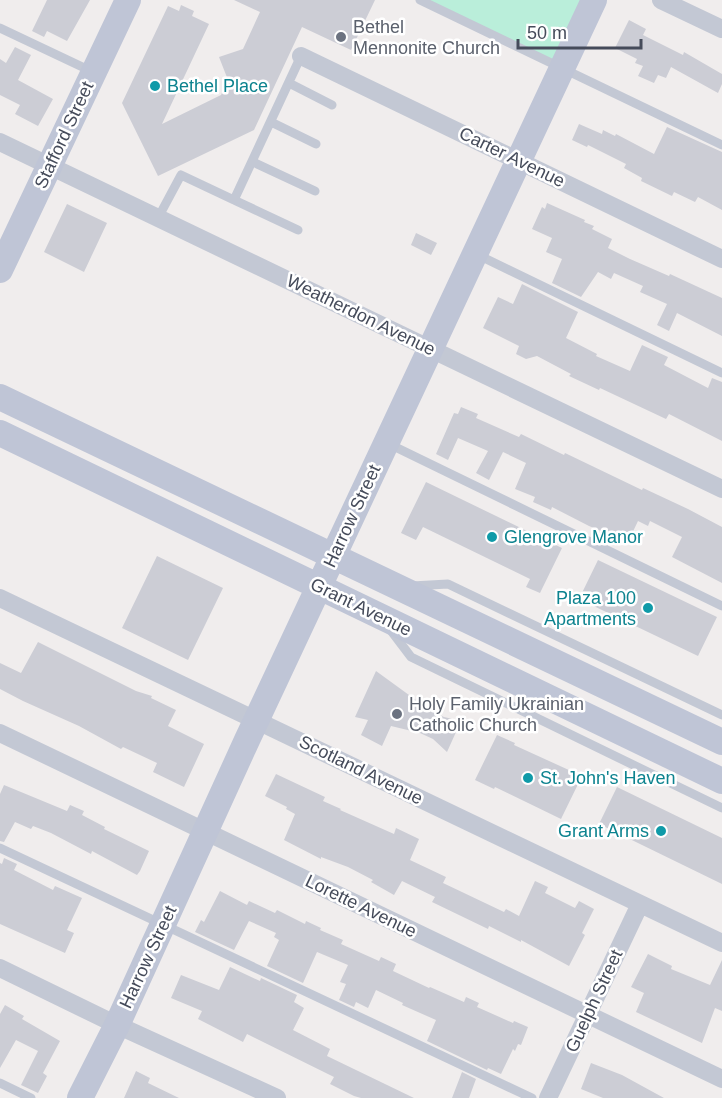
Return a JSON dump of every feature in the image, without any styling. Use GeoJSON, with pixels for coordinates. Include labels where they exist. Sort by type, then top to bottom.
{"type":"FeatureCollection","features":[{"type":"Feature","properties":{"kind":"main road","name":"Stafford Street"},"geometry":{"type":"LineString","coordinates":[[2,263],[128,0]]}},
{"type":"Feature","properties":{"kind":"main road","name":"Harrow Street"},"geometry":{"type":"LineString","coordinates":[[80,1098],[117,1025],[247,740],[258,721],[594,0]]}},
{"type":"Feature","properties":{"kind":"main road","name":"Grant Avenue"},"geometry":{"type":"LineString","coordinates":[[0,397],[722,742]]}},
{"type":"Feature","properties":{"kind":"main road","name":"Grant Avenue"},"geometry":{"type":"LineString","coordinates":[[0,433],[722,782]]}},
{"type":"Feature","properties":{"kind":"street"},"geometry":{"type":"LineString","coordinates":[[661,0],[722,30]]}},
{"type":"Feature","properties":{"kind":"street","name":"Carter Avenue"},"geometry":{"type":"LineString","coordinates":[[301,56],[722,259]]}},
{"type":"Feature","properties":{"kind":"street","name":"Weatherdon Avenue"},"geometry":{"type":"LineString","coordinates":[[0,142],[722,489]]}},
{"type":"Feature","properties":{"kind":"street","name":"Scotland Avenue"},"geometry":{"type":"LineString","coordinates":[[0,598],[722,943]]}},
{"type":"Feature","properties":{"kind":"street","name":"Lorette Avenue"},"geometry":{"type":"LineString","coordinates":[[0,733],[722,1079]]}},
{"type":"Feature","properties":{"kind":"street","name":"Guelph Street"},"geometry":{"type":"LineString","coordinates":[[548,1098],[640,904]]}},
{"type":"Feature","properties":{"kind":"street"},"geometry":{"type":"LineString","coordinates":[[0,968],[117,1025],[277,1098]]}},
{"type":"Feature","properties":{"kind":"lane"},"geometry":{"type":"LineString","coordinates":[[420,0],[722,145]]}},
{"type":"Feature","properties":{"kind":"lane"},"geometry":{"type":"LineString","coordinates":[[0,28],[93,73]]}},
{"type":"Feature","properties":{"kind":"lane"},"geometry":{"type":"LineString","coordinates":[[234,200],[301,56]]}},
{"type":"Feature","properties":{"kind":"lane"},"geometry":{"type":"LineString","coordinates":[[289,83],[332,105]]}},
{"type":"Feature","properties":{"kind":"lane"},"geometry":{"type":"LineString","coordinates":[[271,122],[316,144]]}},
{"type":"Feature","properties":{"kind":"lane"},"geometry":{"type":"LineString","coordinates":[[253,162],[315,191]]}},
{"type":"Feature","properties":{"kind":"lane"},"geometry":{"type":"LineString","coordinates":[[158,218],[181,175],[298,230]]}},
{"type":"Feature","properties":{"kind":"lane"},"geometry":{"type":"LineString","coordinates":[[475,254],[722,373]]}},
{"type":"Feature","properties":{"kind":"lane"},"geometry":{"type":"LineString","coordinates":[[387,442],[722,606]]}},
{"type":"Feature","properties":{"kind":"lane"},"geometry":{"type":"LineString","coordinates":[[397,587],[448,584],[722,715]]}},
{"type":"Feature","properties":{"kind":"lane"},"geometry":{"type":"LineString","coordinates":[[380,617],[411,657],[722,808]]}},
{"type":"Feature","properties":{"kind":"lane"},"geometry":{"type":"LineString","coordinates":[[0,848],[531,1098]]}},
{"type":"Feature","properties":{"kind":"lane"},"geometry":{"type":"LineString","coordinates":[[0,1083],[31,1098]]}},
{"type":"Feature","properties":{"kind":"green space"},"geometry":{"type":"Polygon","coordinates":[[[420,0],[594,0],[562,68],[420,0]]]}},
{"type":"Feature","properties":{"kind":"building"},"geometry":{"type":"Polygon","coordinates":[[[47,0],[90,0],[67,41],[47,31],[44,37],[32,31],[47,0]]]}},
{"type":"Feature","properties":{"kind":"building","name":"Bethel Place"},"geometry":{"type":"Polygon","coordinates":[[[234,0],[375,0],[351,50],[302,27],[254,130],[158,176],[122,103],[168,6],[179,11],[181,5],[194,11],[192,16],[209,24],[162,124],[221,95],[228,80],[219,57],[243,49],[260,12],[234,0]]]}},
{"type":"Feature","properties":{"kind":"building"},"geometry":{"type":"Polygon","coordinates":[[[629,20],[646,29],[643,35],[683,55],[684,52],[722,74],[722,84],[718,93],[671,67],[666,78],[658,75],[654,83],[638,76],[643,66],[635,63],[637,59],[615,48],[629,20]]]}},
{"type":"Feature","properties":{"kind":"building"},"geometry":{"type":"Polygon","coordinates":[[[15,47],[31,55],[18,80],[53,99],[38,126],[15,114],[20,105],[0,95],[0,59],[6,63],[15,47]]]}},
{"type":"Feature","properties":{"kind":"building"},"geometry":{"type":"Polygon","coordinates":[[[579,124],[602,134],[603,130],[615,136],[616,134],[654,154],[667,127],[722,152],[722,210],[698,197],[695,202],[674,192],[672,196],[641,181],[642,178],[624,168],[626,164],[588,145],[587,147],[572,140],[579,124]]]}},
{"type":"Feature","properties":{"kind":"building"},"geometry":{"type":"Polygon","coordinates":[[[547,203],[585,220],[584,222],[594,226],[592,229],[612,239],[608,248],[722,298],[722,336],[677,313],[669,331],[657,325],[667,304],[640,292],[643,286],[614,273],[611,279],[598,272],[581,297],[552,283],[562,259],[546,252],[552,238],[532,229],[542,207],[545,209],[547,203]]]}},
{"type":"Feature","properties":{"kind":"building"},"geometry":{"type":"Polygon","coordinates":[[[67,204],[107,223],[84,272],[44,252],[67,204]]]}},
{"type":"Feature","properties":{"kind":"building"},"geometry":{"type":"Polygon","coordinates":[[[416,233],[437,243],[431,255],[411,245],[416,233]]]}},
{"type":"Feature","properties":{"kind":"building"},"geometry":{"type":"Polygon","coordinates":[[[522,284],[578,312],[566,338],[597,354],[596,356],[630,371],[642,345],[668,357],[664,365],[708,388],[712,378],[722,382],[722,441],[669,414],[666,419],[600,388],[599,390],[569,376],[571,374],[537,356],[526,359],[516,354],[519,346],[483,328],[498,297],[513,304],[522,284]]]}},
{"type":"Feature","properties":{"kind":"building"},"geometry":{"type":"Polygon","coordinates":[[[461,407],[478,414],[476,418],[519,437],[521,434],[564,455],[565,453],[722,527],[722,583],[672,557],[682,537],[650,521],[648,526],[638,521],[628,542],[552,507],[551,510],[533,502],[535,497],[515,489],[526,463],[503,452],[489,480],[476,473],[488,451],[458,438],[448,460],[436,454],[454,413],[458,414],[461,407]]]}},
{"type":"Feature","properties":{"kind":"building","name":"Glengrove Manor"},"geometry":{"type":"Polygon","coordinates":[[[426,482],[562,548],[540,593],[526,587],[530,579],[423,527],[416,540],[401,533],[426,482]]]}},
{"type":"Feature","properties":{"kind":"building"},"geometry":{"type":"Polygon","coordinates":[[[157,556],[223,588],[188,660],[122,628],[157,556]]]}},
{"type":"Feature","properties":{"kind":"building","name":"Plaza 100 Apartments"},"geometry":{"type":"Polygon","coordinates":[[[598,560],[717,617],[698,656],[579,599],[598,560]]]}},
{"type":"Feature","properties":{"kind":"building"},"geometry":{"type":"Polygon","coordinates":[[[38,642],[136,691],[152,696],[151,698],[176,710],[168,726],[204,744],[184,787],[153,772],[157,763],[123,747],[121,749],[79,726],[0,689],[0,663],[21,673],[38,642]]]}},
{"type":"Feature","properties":{"kind":"building","name":"Holy Family Ukrainian Catholic Church"},"geometry":{"type":"Polygon","coordinates":[[[376,671],[431,711],[461,721],[447,752],[433,739],[420,733],[391,726],[382,746],[361,735],[368,720],[355,717],[376,671]]]}},
{"type":"Feature","properties":{"kind":"building","name":"St. John's Haven"},"geometry":{"type":"Polygon","coordinates":[[[497,735],[582,776],[561,819],[495,787],[494,789],[475,780],[497,735]]]}},
{"type":"Feature","properties":{"kind":"building"},"geometry":{"type":"Polygon","coordinates":[[[276,774],[325,797],[323,801],[340,810],[394,834],[396,828],[419,839],[410,860],[446,877],[443,883],[504,912],[506,909],[519,916],[535,881],[548,887],[545,893],[575,908],[579,901],[594,909],[582,933],[585,935],[569,966],[521,940],[521,942],[489,926],[488,929],[432,902],[435,897],[402,881],[394,895],[371,882],[373,880],[348,867],[321,857],[321,859],[284,840],[295,814],[286,809],[287,807],[265,796],[276,774]]]}},
{"type":"Feature","properties":{"kind":"building"},"geometry":{"type":"Polygon","coordinates":[[[4,785],[67,811],[70,805],[84,811],[82,815],[105,827],[104,829],[149,851],[140,871],[137,875],[92,851],[91,854],[51,833],[33,826],[31,829],[15,822],[4,842],[0,841],[0,794],[4,785]]]}},
{"type":"Feature","properties":{"kind":"building","name":"Grant Arms"},"geometry":{"type":"Polygon","coordinates":[[[617,787],[722,838],[722,884],[599,824],[617,787]]]}},
{"type":"Feature","properties":{"kind":"building"},"geometry":{"type":"Polygon","coordinates":[[[4,858],[17,864],[14,870],[53,890],[55,886],[82,898],[67,930],[74,933],[65,953],[0,924],[0,863],[2,864],[4,858]]]}},
{"type":"Feature","properties":{"kind":"building"},"geometry":{"type":"Polygon","coordinates":[[[220,891],[247,905],[249,901],[275,913],[277,910],[305,924],[306,921],[343,940],[341,944],[379,961],[381,957],[396,964],[393,971],[464,1002],[466,997],[479,1003],[477,1007],[528,1027],[521,1045],[518,1044],[515,1051],[513,1049],[501,1074],[488,1068],[487,1070],[427,1041],[436,1020],[376,990],[368,1008],[356,1002],[354,1007],[339,1000],[346,984],[340,982],[348,965],[317,952],[303,983],[267,966],[279,940],[274,937],[276,933],[249,921],[234,950],[195,932],[201,920],[204,922],[220,891]]]}},
{"type":"Feature","properties":{"kind":"building"},"geometry":{"type":"Polygon","coordinates":[[[648,954],[672,966],[671,969],[710,985],[722,960],[722,1011],[715,1008],[702,1043],[636,1012],[644,993],[631,987],[648,954]]]}},
{"type":"Feature","properties":{"kind":"building"},"geometry":{"type":"Polygon","coordinates":[[[230,967],[260,981],[261,978],[297,995],[294,1002],[304,1008],[293,1030],[330,1049],[327,1056],[414,1098],[354,1096],[330,1084],[334,1077],[247,1034],[243,1042],[198,1019],[202,1011],[171,998],[181,975],[219,990],[230,967]]]}},
{"type":"Feature","properties":{"kind":"building"},"geometry":{"type":"Polygon","coordinates":[[[5,1005],[24,1016],[22,1019],[60,1041],[43,1073],[47,1076],[38,1093],[21,1085],[38,1051],[16,1040],[0,1068],[0,1014],[5,1005]]]}},
{"type":"Feature","properties":{"kind":"building"},"geometry":{"type":"Polygon","coordinates":[[[591,1063],[622,1075],[664,1098],[603,1098],[581,1089],[591,1063]]]}},
{"type":"Feature","properties":{"kind":"building"},"geometry":{"type":"Polygon","coordinates":[[[136,1071],[150,1078],[148,1083],[179,1098],[124,1098],[136,1071]]]}},
{"type":"Feature","properties":{"kind":"building"},"geometry":{"type":"Polygon","coordinates":[[[462,1072],[476,1079],[469,1098],[452,1098],[462,1072]]]}},
{"type":"Feature","properties":{"kind":"place","name":"Bethel Mennonite Church"},"geometry":{"type":"Point","coordinates":[341,37]}},
{"type":"Feature","properties":{"kind":"place","name":"Bethel Place"},"geometry":{"type":"Point","coordinates":[155,86]}},
{"type":"Feature","properties":{"kind":"place","name":"Glengrove Manor"},"geometry":{"type":"Point","coordinates":[492,537]}},
{"type":"Feature","properties":{"kind":"place","name":"Plaza 100 Apartments"},"geometry":{"type":"Point","coordinates":[648,608]}},
{"type":"Feature","properties":{"kind":"place","name":"Holy Family Ukrainian Catholic Church"},"geometry":{"type":"Point","coordinates":[397,714]}},
{"type":"Feature","properties":{"kind":"place","name":"St. John's Haven"},"geometry":{"type":"Point","coordinates":[528,778]}},
{"type":"Feature","properties":{"kind":"place","name":"Grant Arms"},"geometry":{"type":"Point","coordinates":[661,831]}}]}
